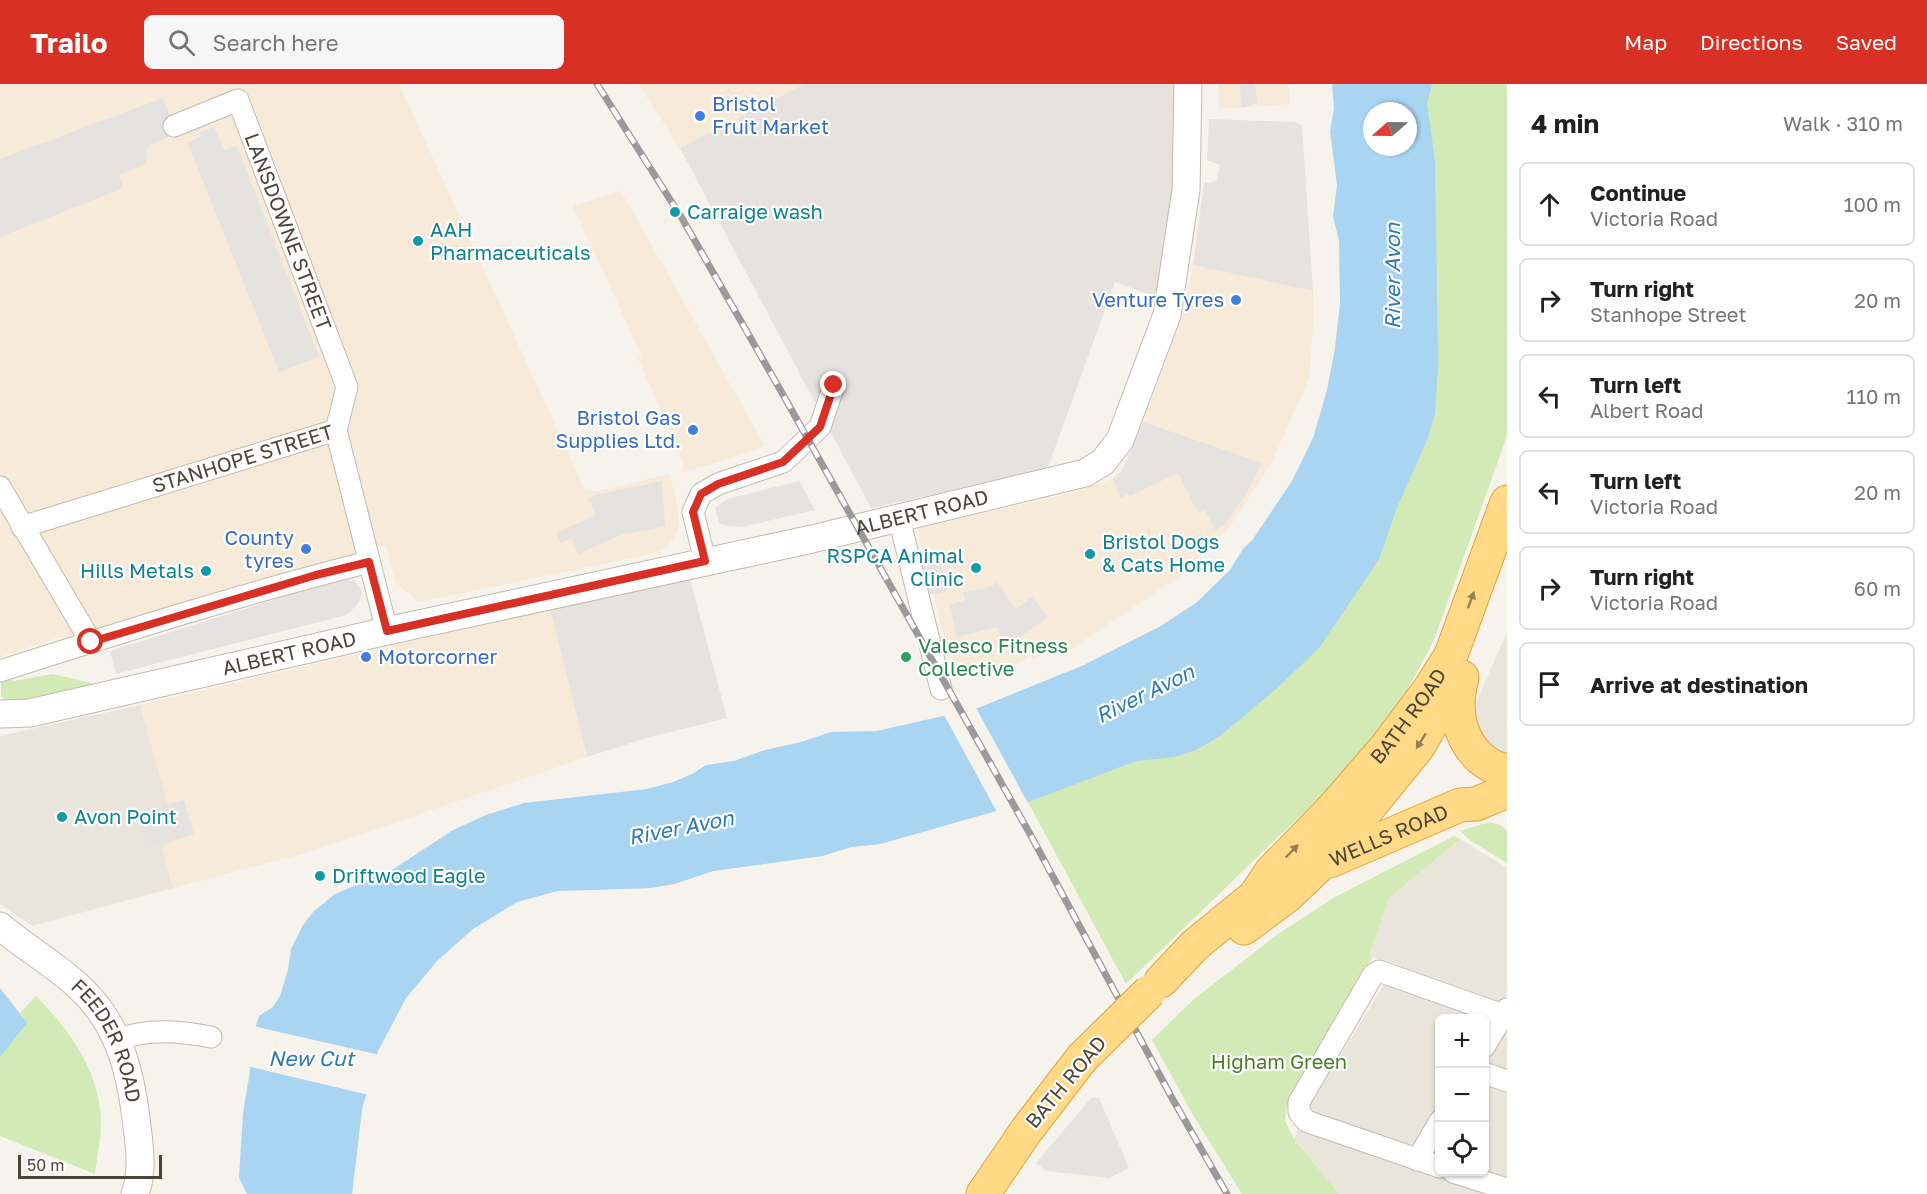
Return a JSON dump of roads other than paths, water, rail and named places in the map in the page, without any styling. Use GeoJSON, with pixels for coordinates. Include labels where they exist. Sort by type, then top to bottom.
{"type":"FeatureCollection","features":[{"type":"Feature","properties":{"kind":"highway","name":"BATH ROAD"},"geometry":{"type":"LineString","coordinates":[[1271,896],[1272,872],[1336,805],[1387,746],[1429,690],[1450,655],[1507,502]]}},
{"type":"Feature","properties":{"kind":"highway","name":"BATH ROAD"},"geometry":{"type":"LineString","coordinates":[[982,1194],[1026,1131],[1082,1058],[1156,986],[1244,928],[1271,896],[1318,866],[1330,855],[1418,747],[1462,672],[1490,614],[1507,567]]}},
{"type":"Feature","properties":{"kind":"highway"},"geometry":{"type":"LineString","coordinates":[[1462,672],[1457,703],[1462,732],[1473,753],[1487,765],[1507,771]]}},
{"type":"Feature","properties":{"kind":"highway"},"geometry":{"type":"LineString","coordinates":[[1271,896],[1313,892],[1409,846],[1484,800]]}},
{"type":"Feature","properties":{"kind":"highway","name":"WELLS ROAD"},"geometry":{"type":"LineString","coordinates":[[1318,866],[1378,839],[1484,800]]}},
{"type":"Feature","properties":{"kind":"street","name":"ALBERT ROAD"},"geometry":{"type":"LineString","coordinates":[[0,714],[30,713],[387,631],[812,539],[1085,473],[1103,462],[1120,440],[1167,315],[1186,190],[1188,84]]}},
{"type":"Feature","properties":{"kind":"street","name":"LANSDOWNE STREET"},"geometry":{"type":"LineString","coordinates":[[174,126],[238,100],[347,387],[336,430]]}},
{"type":"Feature","properties":{"kind":"street"},"geometry":{"type":"LineString","coordinates":[[705,561],[693,512],[701,494],[718,484],[783,462],[820,427],[834,385]]}},
{"type":"Feature","properties":{"kind":"street","name":"STANHOPE STREET"},"geometry":{"type":"LineString","coordinates":[[22,527],[336,430],[387,631]]}},
{"type":"Feature","properties":{"kind":"street"},"geometry":{"type":"LineString","coordinates":[[0,487],[91,642]]}},
{"type":"Feature","properties":{"kind":"street"},"geometry":{"type":"LineString","coordinates":[[899,518],[941,689]]}},
{"type":"Feature","properties":{"kind":"street"},"geometry":{"type":"LineString","coordinates":[[0,671],[316,575],[369,562]]}},
{"type":"Feature","properties":{"kind":"street","name":"FEEDER ROAD"},"geometry":{"type":"LineString","coordinates":[[0,926],[92,999],[124,1054],[129,1071],[141,1158],[139,1182],[135,1194]]}},
{"type":"Feature","properties":{"kind":"street"},"geometry":{"type":"LineString","coordinates":[[1435,1165],[1305,1120],[1299,1112],[1299,1102],[1373,975],[1379,971],[1505,1012],[1489,1040]]}},
{"type":"Feature","properties":{"kind":"street"},"geometry":{"type":"LineString","coordinates":[[116,1040],[132,1034],[156,1031],[183,1032],[211,1037]]}},
{"type":"Feature","properties":{"kind":"street"},"geometry":{"type":"LineString","coordinates":[[1489,1074],[1507,1081]]}},
{"type":"Feature","properties":{"kind":"street"},"geometry":{"type":"LineString","coordinates":[[1417,1160],[1439,1122]]}},
{"type":"Feature","properties":{"kind":"street"},"geometry":{"type":"LineString","coordinates":[[1466,1176],[1507,1189]]}},
{"type":"Feature","properties":{"kind":"water"},"geometry":{"type":"Polygon","coordinates":[[[1332,84],[1432,84],[1427,103],[1435,161],[1438,365],[1435,413],[1428,438],[1398,505],[1379,559],[1319,648],[1276,689],[1220,736],[1196,750],[1175,757],[1136,761],[1028,802],[880,844],[851,847],[822,856],[713,871],[674,884],[651,888],[557,891],[517,902],[473,929],[437,961],[406,998],[378,1051],[362,1109],[352,1194],[247,1194],[239,1178],[243,1113],[250,1071],[248,1051],[259,1016],[273,1007],[280,996],[288,970],[291,949],[303,925],[314,911],[335,894],[392,870],[453,830],[486,815],[524,803],[647,789],[673,782],[706,765],[734,761],[831,732],[877,731],[978,708],[1084,665],[1159,627],[1196,603],[1230,570],[1292,481],[1313,438],[1327,390],[1340,304],[1339,241],[1333,216],[1337,185],[1330,131],[1334,108],[1332,84]]]}},
{"type":"Feature","properties":{"kind":"water"},"geometry":{"type":"Polygon","coordinates":[[[0,988],[27,1023],[0,1057],[0,988]]]}},
{"type":"Feature","properties":{"kind":"railway"},"geometry":{"type":"LineString","coordinates":[[597,84],[683,220],[782,393],[1030,834],[1172,1098],[1227,1194]]}},
{"type":"Feature","properties":{"kind":"place","name":"Bristol Fruit Market"},"geometry":{"type":"Point","coordinates":[700,116]}},
{"type":"Feature","properties":{"kind":"place","name":"Carraige wash"},"geometry":{"type":"Point","coordinates":[675,212]}},
{"type":"Feature","properties":{"kind":"place","name":"AAH Pharmaceuticals"},"geometry":{"type":"Point","coordinates":[418,241]}},
{"type":"Feature","properties":{"kind":"place","name":"Venture Tyres"},"geometry":{"type":"Point","coordinates":[1236,300]}},
{"type":"Feature","properties":{"kind":"place","name":"Bristol Gas Supplies Ltd."},"geometry":{"type":"Point","coordinates":[693,430]}},
{"type":"Feature","properties":{"kind":"place","name":"County tyres"},"geometry":{"type":"Point","coordinates":[306,549]}},
{"type":"Feature","properties":{"kind":"place","name":"Bristol Dogs & Cats Home"},"geometry":{"type":"Point","coordinates":[1090,554]}},
{"type":"Feature","properties":{"kind":"place","name":"RSPCA Animal Clinic"},"geometry":{"type":"Point","coordinates":[976,568]}},
{"type":"Feature","properties":{"kind":"place","name":"Hills Metals"},"geometry":{"type":"Point","coordinates":[206,571]}},
{"type":"Feature","properties":{"kind":"place","name":"Motorcorner"},"geometry":{"type":"Point","coordinates":[366,657]}},
{"type":"Feature","properties":{"kind":"place","name":"Valesco Fitness Collective"},"geometry":{"type":"Point","coordinates":[906,657]}},
{"type":"Feature","properties":{"kind":"place","name":"Avon Point"},"geometry":{"type":"Point","coordinates":[62,817]}},
{"type":"Feature","properties":{"kind":"place","name":"Driftwood Eagle"},"geometry":{"type":"Point","coordinates":[320,876]}},
{"type":"Feature","properties":{"kind":"water label","name":"River Avon"},"geometry":{"type":"Point","coordinates":[1393,276]}},
{"type":"Feature","properties":{"kind":"water label","name":"River Avon"},"geometry":{"type":"Point","coordinates":[1145,694]}},
{"type":"Feature","properties":{"kind":"water label","name":"River Avon"},"geometry":{"type":"Point","coordinates":[681,828]}},
{"type":"Feature","properties":{"kind":"water label","name":"New Cut"},"geometry":{"type":"Point","coordinates":[311,1059]}},
{"type":"Feature","properties":{"kind":"park label","name":"Higham Green"},"geometry":{"type":"Point","coordinates":[1279,1062]}}]}
